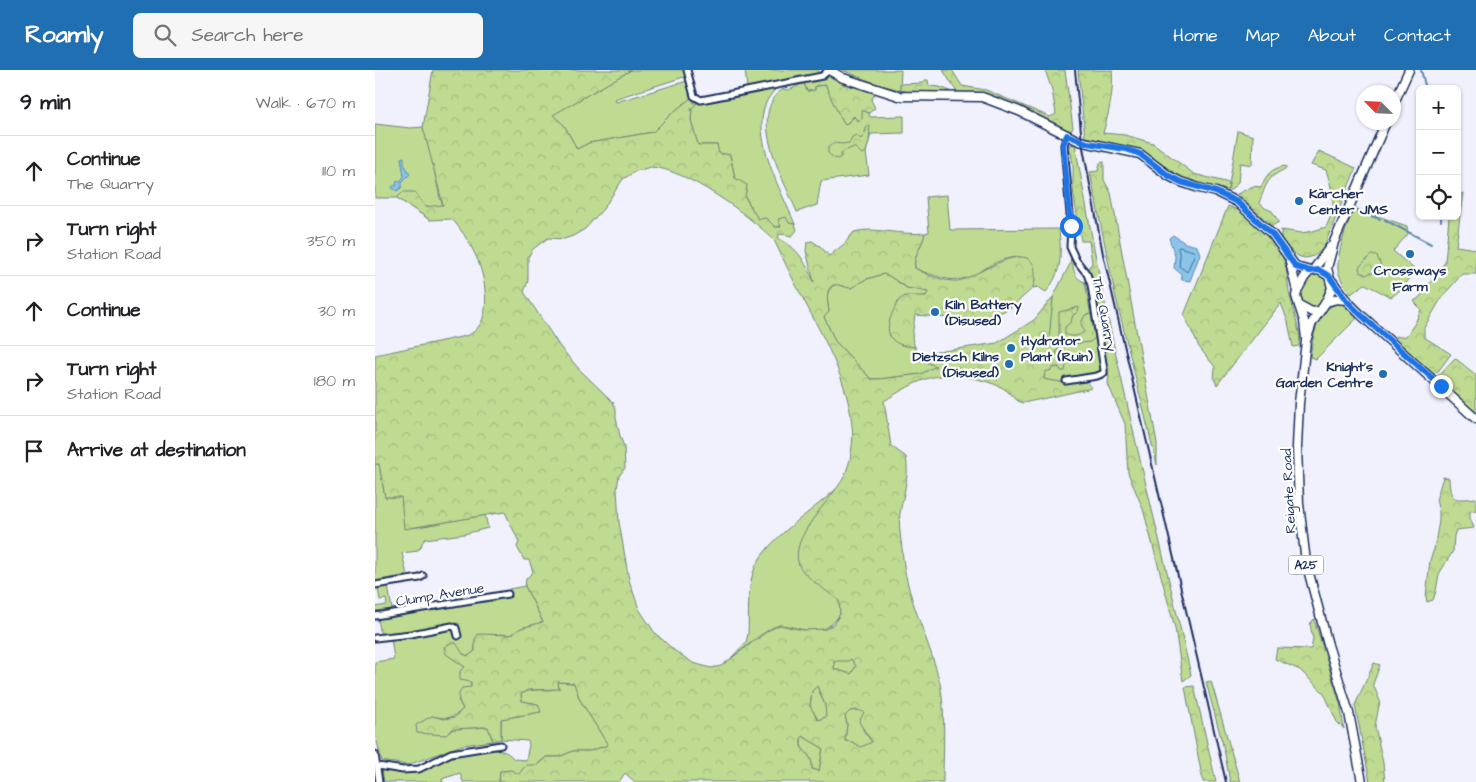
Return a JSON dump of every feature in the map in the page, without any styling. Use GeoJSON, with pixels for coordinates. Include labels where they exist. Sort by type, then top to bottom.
{"type":"FeatureCollection","features":[{"type":"Feature","properties":{"kind":"main road"},"geometry":{"type":"LineString","coordinates":[[829,70],[843,78],[899,96],[982,97],[1019,111],[1087,143],[1126,149],[1140,154],[1169,176],[1181,182],[1216,192],[1237,202],[1272,234],[1296,267],[1319,270],[1330,278],[1346,300],[1476,418]]}},
{"type":"Feature","properties":{"kind":"main road"},"geometry":{"type":"LineString","coordinates":[[1401,88],[1409,70]]}},
{"type":"Feature","properties":{"kind":"main road"},"geometry":{"type":"LineString","coordinates":[[1289,258],[1299,305],[1312,312],[1319,311],[1327,302],[1332,288],[1327,268],[1333,242],[1382,130]]}},
{"type":"Feature","properties":{"kind":"main road"},"geometry":{"type":"LineString","coordinates":[[1297,291],[1304,278],[1333,242]]}},
{"type":"Feature","properties":{"kind":"main road"},"geometry":{"type":"LineString","coordinates":[[1327,302],[1337,299],[1346,300]]}},
{"type":"Feature","properties":{"kind":"main road","name":"Reigate Road"},"geometry":{"type":"LineString","coordinates":[[1299,305],[1306,341]]}},
{"type":"Feature","properties":{"kind":"main road","name":"Reigate Road"},"geometry":{"type":"LineString","coordinates":[[1319,311],[1312,323],[1306,341],[1299,403],[1297,447],[1299,504],[1306,562],[1328,645],[1349,713],[1363,782]]}},
{"type":"Feature","properties":{"kind":"street"},"geometry":{"type":"LineString","coordinates":[[687,70],[696,99],[701,100],[822,76],[829,70]]}},
{"type":"Feature","properties":{"kind":"street","name":"The Quarry"},"geometry":{"type":"LineString","coordinates":[[1066,380],[1097,376],[1104,373],[1091,286],[1087,274],[1076,260],[1070,246],[1071,226],[1063,145],[1067,135]]}},
{"type":"Feature","properties":{"kind":"street"},"geometry":{"type":"LineString","coordinates":[[375,585],[423,576]]}},
{"type":"Feature","properties":{"kind":"street","name":"Clump Avenue"},"geometry":{"type":"LineString","coordinates":[[375,616],[508,594]]}},
{"type":"Feature","properties":{"kind":"street"},"geometry":{"type":"LineString","coordinates":[[375,638],[411,634],[452,626],[456,628],[458,636]]}},
{"type":"Feature","properties":{"kind":"street"},"geometry":{"type":"LineString","coordinates":[[378,766],[403,770],[419,769],[451,753],[501,745]]}},
{"type":"Feature","properties":{"kind":"street"},"geometry":{"type":"LineString","coordinates":[[375,754],[379,782]]}},
{"type":"Feature","properties":{"kind":"green space"},"geometry":{"type":"Polygon","coordinates":[[[433,70],[631,70],[553,115],[564,125],[577,149],[589,143],[653,132],[692,97],[694,103],[697,103],[692,108],[691,120],[698,145],[717,145],[719,153],[730,155],[735,178],[747,185],[745,197],[758,219],[766,218],[775,227],[781,227],[778,219],[786,217],[789,223],[795,224],[797,230],[792,236],[780,234],[778,238],[796,251],[814,282],[806,251],[807,242],[812,241],[820,246],[829,256],[843,245],[854,232],[862,230],[925,233],[916,255],[915,268],[947,280],[958,281],[1016,257],[1026,258],[1033,264],[1035,281],[1033,286],[1029,292],[1006,310],[985,317],[973,318],[915,315],[912,338],[915,347],[896,342],[891,338],[889,325],[899,300],[905,296],[926,296],[928,292],[907,288],[883,274],[864,280],[851,288],[839,285],[831,287],[828,294],[829,312],[824,317],[835,341],[871,379],[921,374],[936,366],[920,360],[917,355],[997,343],[1034,320],[1053,297],[1049,340],[1059,342],[1059,312],[1079,307],[1078,312],[1073,315],[1071,322],[1065,327],[1065,334],[1073,336],[1084,332],[1081,323],[1085,315],[1091,314],[1095,338],[1090,342],[1073,344],[1067,342],[1060,346],[1056,352],[1058,356],[1066,356],[1065,371],[1061,371],[1059,367],[1053,368],[1045,372],[1044,379],[1065,383],[1085,380],[1092,388],[1023,403],[1004,389],[985,381],[968,377],[941,376],[920,381],[884,401],[891,446],[906,457],[907,478],[900,513],[903,559],[909,591],[936,667],[942,694],[944,719],[943,782],[635,782],[625,773],[619,782],[499,782],[500,771],[511,770],[519,774],[526,765],[537,765],[546,757],[559,757],[573,751],[590,751],[608,745],[580,700],[574,683],[558,682],[559,689],[528,690],[521,694],[522,701],[538,704],[541,712],[501,719],[501,739],[493,741],[488,727],[453,729],[446,735],[417,733],[416,725],[432,716],[444,719],[455,717],[463,709],[459,699],[460,691],[462,688],[471,687],[471,682],[460,680],[460,671],[465,667],[446,654],[444,647],[451,643],[456,643],[463,654],[468,656],[475,651],[475,639],[478,634],[511,635],[521,628],[543,622],[525,586],[526,579],[533,572],[529,560],[524,560],[517,547],[519,542],[505,512],[404,529],[401,497],[385,497],[379,464],[375,464],[375,355],[470,334],[479,326],[485,306],[484,282],[478,260],[467,239],[452,219],[430,220],[397,198],[403,192],[415,192],[425,207],[443,205],[423,127],[433,70]],[[651,167],[636,171],[623,179],[603,209],[585,229],[564,239],[548,238],[533,249],[528,257],[528,281],[524,292],[560,347],[579,369],[613,402],[616,409],[620,436],[624,447],[625,468],[619,476],[617,489],[619,522],[629,580],[639,609],[655,633],[675,651],[693,663],[711,668],[721,666],[769,630],[780,625],[803,630],[826,629],[834,624],[840,614],[839,601],[802,570],[797,554],[805,531],[844,477],[850,458],[853,438],[850,409],[836,364],[774,240],[733,206],[699,184],[665,170],[651,167]],[[851,659],[848,661],[834,661],[834,669],[851,674],[856,666],[851,659]],[[817,686],[812,691],[810,706],[818,720],[826,717],[825,705],[817,686]],[[850,711],[845,716],[847,724],[845,741],[852,742],[861,747],[872,742],[859,722],[864,712],[850,711]],[[802,736],[801,745],[811,760],[812,769],[819,771],[823,748],[802,736]]]}},
{"type":"Feature","properties":{"kind":"green space"},"geometry":{"type":"Polygon","coordinates":[[[631,70],[686,70],[687,76],[614,99],[616,102],[687,81],[692,97],[653,132],[589,143],[577,149],[564,125],[552,115],[631,70]]]}},
{"type":"Feature","properties":{"kind":"green space"},"geometry":{"type":"Polygon","coordinates":[[[745,70],[819,71],[817,74],[747,88],[745,70]]]}},
{"type":"Feature","properties":{"kind":"green space"},"geometry":{"type":"Polygon","coordinates":[[[842,70],[901,70],[900,90],[877,84],[842,70]]]}},
{"type":"Feature","properties":{"kind":"green space"},"geometry":{"type":"Polygon","coordinates":[[[943,70],[952,70],[962,86],[986,90],[1050,117],[1056,114],[1052,90],[1045,70],[1065,70],[1073,128],[1069,134],[1020,109],[958,94],[943,70]]]}},
{"type":"Feature","properties":{"kind":"green space"},"geometry":{"type":"Polygon","coordinates":[[[1078,70],[1112,70],[1111,102],[1103,133],[1125,135],[1153,143],[1194,174],[1229,183],[1228,190],[1196,184],[1180,177],[1143,151],[1106,142],[1091,142],[1085,138],[1078,70]]]}},
{"type":"Feature","properties":{"kind":"green space"},"geometry":{"type":"Polygon","coordinates":[[[830,74],[876,92],[871,100],[875,108],[869,113],[862,110],[862,119],[857,121],[854,116],[845,125],[826,85],[815,86],[815,90],[807,91],[804,83],[830,74]]]}},
{"type":"Feature","properties":{"kind":"green space"},"geometry":{"type":"Polygon","coordinates":[[[925,80],[928,80],[929,86],[940,87],[950,91],[951,94],[915,93],[900,90],[900,84],[923,83],[925,80]]]}},
{"type":"Feature","properties":{"kind":"green space"},"geometry":{"type":"Polygon","coordinates":[[[804,83],[807,91],[815,90],[815,86],[826,85],[845,125],[862,110],[869,113],[870,117],[904,116],[904,133],[871,134],[866,152],[869,175],[821,181],[817,205],[797,212],[771,148],[768,115],[772,100],[783,89],[789,90],[804,83]]]}},
{"type":"Feature","properties":{"kind":"green space"},"geometry":{"type":"Polygon","coordinates":[[[772,88],[775,90],[766,103],[762,119],[763,137],[773,174],[795,224],[775,227],[766,219],[758,220],[735,178],[730,155],[718,153],[717,145],[698,145],[691,120],[692,107],[697,103],[772,88]]]}},
{"type":"Feature","properties":{"kind":"green space"},"geometry":{"type":"Polygon","coordinates":[[[375,124],[410,128],[423,127],[440,198],[445,210],[430,220],[397,198],[375,198],[375,124]]]}},
{"type":"Feature","properties":{"kind":"green space"},"geometry":{"type":"Polygon","coordinates":[[[867,126],[870,126],[866,152],[862,154],[854,147],[842,152],[842,156],[838,159],[828,153],[828,147],[834,143],[849,143],[852,137],[856,135],[861,139],[867,126]]]}},
{"type":"Feature","properties":{"kind":"green space"},"geometry":{"type":"Polygon","coordinates":[[[1238,131],[1253,136],[1252,165],[1240,163],[1238,183],[1231,190],[1228,190],[1238,131]]]}},
{"type":"Feature","properties":{"kind":"green space"},"geometry":{"type":"Polygon","coordinates":[[[1075,144],[1114,348],[1191,675],[1183,681],[1175,628],[1143,509],[1128,473],[1125,424],[1108,384],[1109,377],[1092,284],[1087,269],[1092,263],[1089,241],[1081,241],[1073,189],[1073,164],[1069,145],[1075,144]]]}},
{"type":"Feature","properties":{"kind":"green space"},"geometry":{"type":"Polygon","coordinates":[[[1319,151],[1356,168],[1323,249],[1311,257],[1305,258],[1296,255],[1281,241],[1281,230],[1302,233],[1326,227],[1332,212],[1333,198],[1326,170],[1311,165],[1319,151]]]}},
{"type":"Feature","properties":{"kind":"green space"},"geometry":{"type":"Polygon","coordinates":[[[1104,162],[1104,180],[1111,193],[1157,443],[1157,465],[1115,294],[1090,172],[1098,171],[1100,163],[1104,162]]]}},
{"type":"Feature","properties":{"kind":"green space"},"geometry":{"type":"Polygon","coordinates":[[[1285,166],[1287,168],[1268,182],[1259,203],[1272,211],[1279,222],[1272,226],[1237,194],[1253,186],[1261,187],[1270,173],[1285,166]]]}},
{"type":"Feature","properties":{"kind":"green space"},"geometry":{"type":"Polygon","coordinates":[[[947,195],[950,230],[1059,229],[1060,262],[1052,284],[1046,292],[1038,287],[1033,288],[1035,277],[1021,257],[1008,258],[970,277],[960,279],[948,279],[915,268],[916,255],[925,233],[929,232],[926,197],[947,195]]]}},
{"type":"Feature","properties":{"kind":"green space"},"geometry":{"type":"Polygon","coordinates":[[[1228,206],[1247,214],[1281,252],[1286,267],[1289,292],[1300,336],[1299,346],[1293,347],[1288,322],[1281,303],[1217,385],[1214,379],[1215,367],[1199,347],[1184,315],[1228,206]]]}},
{"type":"Feature","properties":{"kind":"green space"},"geometry":{"type":"Polygon","coordinates":[[[1354,208],[1407,226],[1408,234],[1393,251],[1414,269],[1405,285],[1391,297],[1365,284],[1351,294],[1340,277],[1338,270],[1339,256],[1354,208]]]}},
{"type":"Feature","properties":{"kind":"green space"},"geometry":{"type":"Polygon","coordinates":[[[1449,220],[1459,220],[1456,246],[1476,249],[1476,274],[1462,274],[1442,297],[1424,328],[1424,337],[1451,354],[1439,370],[1432,375],[1392,340],[1396,336],[1406,336],[1415,323],[1421,310],[1414,301],[1419,298],[1445,262],[1449,220]]]}},
{"type":"Feature","properties":{"kind":"green space"},"geometry":{"type":"Polygon","coordinates":[[[1371,255],[1377,256],[1381,273],[1369,273],[1367,275],[1360,272],[1359,267],[1371,255]]]}},
{"type":"Feature","properties":{"kind":"green space"},"geometry":{"type":"Polygon","coordinates":[[[1071,256],[1076,275],[1085,282],[1101,372],[1091,376],[1065,378],[1065,383],[1044,380],[1053,297],[1070,264],[1071,256]]]}},
{"type":"Feature","properties":{"kind":"green space"},"geometry":{"type":"Polygon","coordinates":[[[1317,273],[1324,278],[1328,291],[1321,304],[1309,307],[1301,299],[1301,290],[1306,281],[1317,273]]]}},
{"type":"Feature","properties":{"kind":"green space"},"geometry":{"type":"Polygon","coordinates":[[[883,274],[907,288],[928,292],[927,296],[922,296],[901,345],[915,347],[918,358],[937,366],[921,374],[871,379],[835,341],[824,317],[829,312],[827,296],[833,286],[837,284],[851,288],[864,280],[883,274]]]}},
{"type":"Feature","properties":{"kind":"green space"},"geometry":{"type":"Polygon","coordinates":[[[1340,303],[1357,318],[1316,359],[1310,357],[1314,333],[1321,317],[1332,306],[1340,303]]]}},
{"type":"Feature","properties":{"kind":"green space"},"geometry":{"type":"Polygon","coordinates":[[[1455,358],[1476,375],[1476,412],[1436,378],[1455,358]]]}},
{"type":"Feature","properties":{"kind":"green space"},"geometry":{"type":"Polygon","coordinates":[[[375,464],[379,464],[385,497],[401,497],[412,528],[485,515],[488,528],[464,534],[425,539],[418,551],[402,553],[407,575],[375,581],[375,464]]]}},
{"type":"Feature","properties":{"kind":"green space"},"geometry":{"type":"Polygon","coordinates":[[[1443,477],[1449,478],[1451,492],[1455,498],[1476,498],[1476,510],[1470,511],[1470,518],[1474,528],[1456,530],[1453,551],[1439,574],[1433,600],[1427,602],[1430,560],[1439,521],[1436,500],[1443,477]]]}},
{"type":"Feature","properties":{"kind":"green space"},"geometry":{"type":"Polygon","coordinates":[[[838,487],[812,521],[804,572],[839,600],[840,614],[826,628],[816,631],[782,625],[775,627],[762,634],[731,658],[746,642],[750,588],[758,561],[778,538],[838,487]]]}},
{"type":"Feature","properties":{"kind":"green space"},"geometry":{"type":"Polygon","coordinates":[[[388,586],[392,609],[375,611],[375,607],[387,605],[386,599],[380,600],[378,589],[388,586]]]}},
{"type":"Feature","properties":{"kind":"green space"},"geometry":{"type":"Polygon","coordinates":[[[525,586],[543,622],[521,628],[511,635],[501,634],[475,639],[475,651],[468,656],[463,654],[471,687],[458,700],[463,709],[456,715],[449,717],[432,716],[453,729],[488,727],[493,741],[462,745],[408,765],[382,761],[375,734],[375,662],[394,659],[391,638],[450,628],[455,638],[461,637],[459,623],[381,636],[378,618],[510,597],[509,589],[525,586]]]}},
{"type":"Feature","properties":{"kind":"green space"},"geometry":{"type":"Polygon","coordinates":[[[1314,619],[1340,703],[1344,729],[1337,722],[1324,693],[1300,670],[1275,659],[1277,648],[1311,649],[1313,639],[1310,624],[1314,619]]]}},
{"type":"Feature","properties":{"kind":"green space"},"geometry":{"type":"Polygon","coordinates":[[[851,659],[856,666],[851,674],[834,669],[834,661],[851,659]]]}},
{"type":"Feature","properties":{"kind":"green space"},"geometry":{"type":"Polygon","coordinates":[[[1374,663],[1380,665],[1373,684],[1380,701],[1375,726],[1385,782],[1370,782],[1355,705],[1374,663]]]}},
{"type":"Feature","properties":{"kind":"green space"},"geometry":{"type":"Polygon","coordinates":[[[1211,681],[1240,782],[1230,782],[1224,749],[1206,682],[1211,681]]]}},
{"type":"Feature","properties":{"kind":"green space"},"geometry":{"type":"Polygon","coordinates":[[[557,682],[574,683],[580,700],[608,745],[590,751],[573,751],[559,757],[546,757],[537,765],[519,774],[500,771],[499,782],[463,782],[460,773],[442,779],[443,782],[384,782],[382,770],[420,771],[452,757],[476,751],[502,751],[514,759],[526,760],[528,741],[501,739],[501,719],[540,712],[538,704],[522,701],[521,694],[531,690],[559,688],[557,682]]]}},
{"type":"Feature","properties":{"kind":"green space"},"geometry":{"type":"Polygon","coordinates":[[[817,686],[825,705],[827,717],[818,720],[810,706],[812,691],[817,686]]]}},
{"type":"Feature","properties":{"kind":"green space"},"geometry":{"type":"Polygon","coordinates":[[[1194,686],[1216,782],[1203,782],[1185,687],[1194,686]]]}},
{"type":"Feature","properties":{"kind":"green space"},"geometry":{"type":"Polygon","coordinates":[[[850,711],[865,712],[863,730],[872,742],[861,748],[852,742],[845,741],[847,724],[845,716],[850,711]]]}},
{"type":"Feature","properties":{"kind":"green space"},"geometry":{"type":"Polygon","coordinates":[[[802,736],[823,748],[819,771],[812,769],[811,760],[801,745],[802,736]]]}},
{"type":"Feature","properties":{"kind":"water"},"geometry":{"type":"Polygon","coordinates":[[[404,157],[404,164],[410,174],[402,182],[402,187],[397,191],[392,188],[396,186],[397,181],[404,177],[401,158],[404,157]]]}},
{"type":"Feature","properties":{"kind":"water"},"geometry":{"type":"Polygon","coordinates":[[[1173,235],[1185,243],[1197,246],[1200,254],[1190,281],[1182,280],[1181,274],[1174,268],[1175,256],[1169,238],[1173,235]]]}},
{"type":"Feature","properties":{"kind":"waterway"},"geometry":{"type":"LineString","coordinates":[[1421,70],[1425,85]]}},
{"type":"Feature","properties":{"kind":"waterway"},"geometry":{"type":"LineString","coordinates":[[1356,211],[1380,219]]}},
{"type":"Feature","properties":{"kind":"waterway"},"geometry":{"type":"LineString","coordinates":[[1385,220],[1431,244]]}},
{"type":"Feature","properties":{"kind":"railway"},"geometry":{"type":"LineString","coordinates":[[1075,70],[1082,142],[1103,254],[1226,782]]}},
{"type":"Feature","properties":{"kind":"place","name":"Kärcher Center JMS"},"geometry":{"type":"Point","coordinates":[1299,201]}},
{"type":"Feature","properties":{"kind":"place","name":"Crossways Farm"},"geometry":{"type":"Point","coordinates":[1410,254]}},
{"type":"Feature","properties":{"kind":"place","name":"Kiln Battery (Disused)"},"geometry":{"type":"Point","coordinates":[935,312]}},
{"type":"Feature","properties":{"kind":"place","name":"Hydrator Plant (Ruin)"},"geometry":{"type":"Point","coordinates":[1011,348]}},
{"type":"Feature","properties":{"kind":"place","name":"Dietzsch Kilns (Disused)"},"geometry":{"type":"Point","coordinates":[1009,364]}},
{"type":"Feature","properties":{"kind":"place","name":"Knight's Garden Centre"},"geometry":{"type":"Point","coordinates":[1383,374]}},
{"type":"Feature","properties":{"kind":"route"},"geometry":{"type":"LineString","coordinates":[[1071,226],[1063,145],[1067,135],[1079,141],[1126,149],[1140,154],[1169,176],[1181,182],[1216,192],[1237,202],[1272,234],[1296,267],[1302,270],[1319,270],[1329,276],[1346,300],[1360,314],[1441,386]]}}]}
